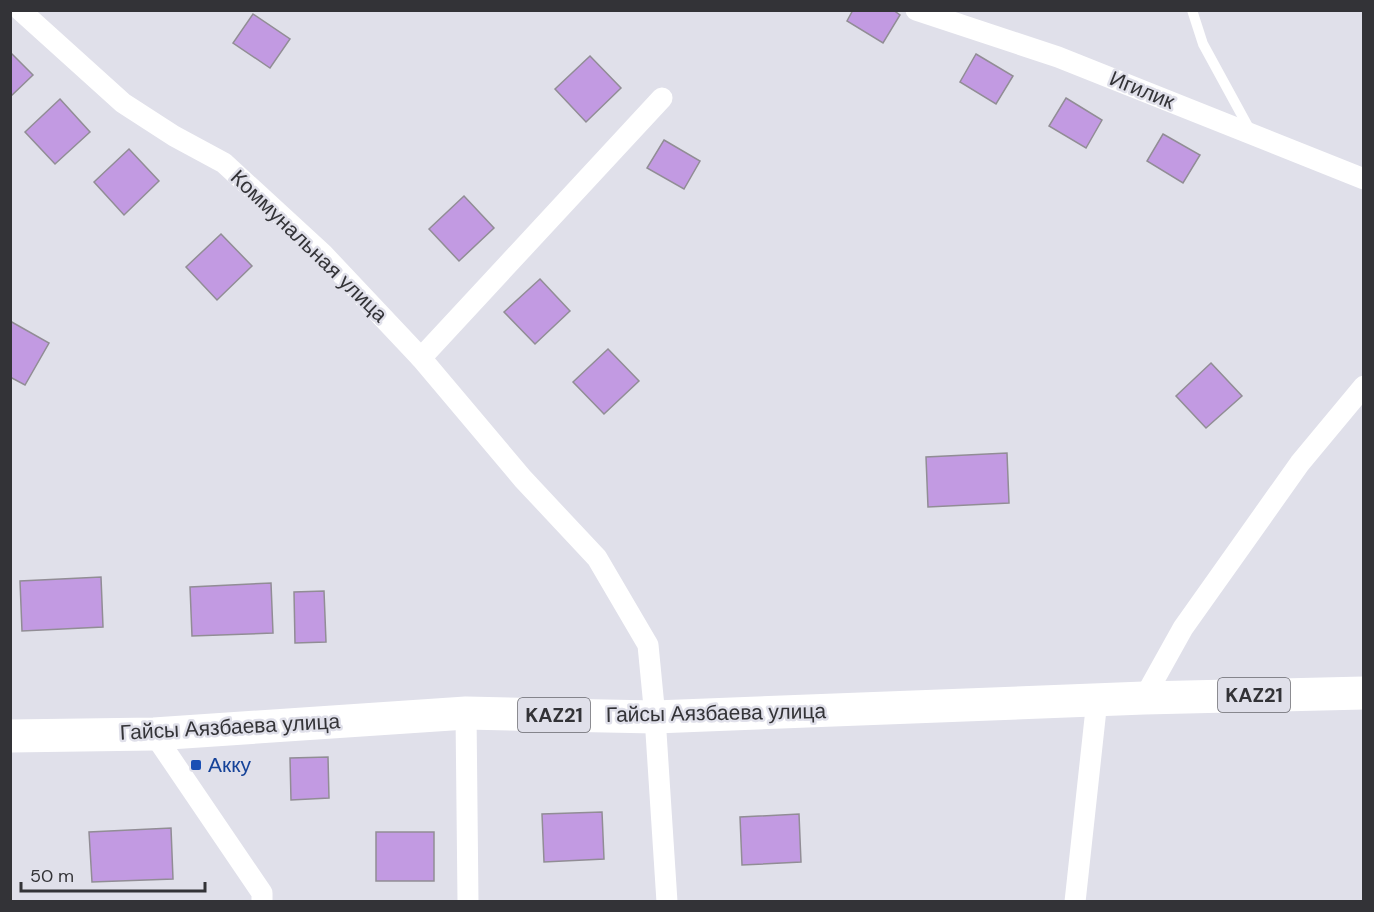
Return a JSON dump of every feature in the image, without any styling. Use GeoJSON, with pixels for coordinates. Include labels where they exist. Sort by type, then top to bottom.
{"type":"FeatureCollection","features":[{"type":"Feature","properties":{"kind":"highway","name":"KAZ21"},"geometry":{"type":"LineString","coordinates":[[1097,700],[1364,693]]}},
{"type":"Feature","properties":{"kind":"highway","name":"Гайсы Аязбаева улица"},"geometry":{"type":"LineString","coordinates":[[10,736],[154,734],[466,713],[655,717],[1097,700]]}},
{"type":"Feature","properties":{"kind":"street","name":"Коммунальная улица"},"geometry":{"type":"LineString","coordinates":[[20,10],[123,103],[174,136],[224,163],[323,254],[421,358],[523,479],[597,558],[648,645],[667,902]]}},
{"type":"Feature","properties":{"kind":"street","name":"Игилик"},"geometry":{"type":"LineString","coordinates":[[917,11],[1058,57],[1364,179]]}},
{"type":"Feature","properties":{"kind":"street"},"geometry":{"type":"LineString","coordinates":[[421,358],[662,98]]}},
{"type":"Feature","properties":{"kind":"street"},"geometry":{"type":"LineString","coordinates":[[1144,698],[1183,628],[1300,463],[1364,386]]}},
{"type":"Feature","properties":{"kind":"street"},"geometry":{"type":"LineString","coordinates":[[1075,902],[1097,700]]}},
{"type":"Feature","properties":{"kind":"street"},"geometry":{"type":"LineString","coordinates":[[466,713],[468,902]]}},
{"type":"Feature","properties":{"kind":"street"},"geometry":{"type":"LineString","coordinates":[[154,734],[262,893],[262,902]]}},
{"type":"Feature","properties":{"kind":"lane"},"geometry":{"type":"LineString","coordinates":[[1192,10],[1203,44],[1253,135]]}},
{"type":"Feature","properties":{"kind":"building"},"geometry":{"type":"Polygon","coordinates":[[[853,10],[893,10],[900,15],[883,43],[847,21],[853,10]]]}},
{"type":"Feature","properties":{"kind":"building"},"geometry":{"type":"Polygon","coordinates":[[[253,14],[290,39],[270,68],[233,43],[253,14]]]}},
{"type":"Feature","properties":{"kind":"building"},"geometry":{"type":"Polygon","coordinates":[[[10,52],[33,75],[10,97],[10,52]]]}},
{"type":"Feature","properties":{"kind":"building"},"geometry":{"type":"Polygon","coordinates":[[[976,54],[1013,76],[996,104],[960,82],[976,54]]]}},
{"type":"Feature","properties":{"kind":"building"},"geometry":{"type":"Polygon","coordinates":[[[590,56],[621,88],[586,122],[555,89],[590,56]]]}},
{"type":"Feature","properties":{"kind":"building"},"geometry":{"type":"Polygon","coordinates":[[[1066,98],[1102,120],[1086,148],[1049,126],[1066,98]]]}},
{"type":"Feature","properties":{"kind":"building"},"geometry":{"type":"Polygon","coordinates":[[[60,99],[90,132],[55,164],[25,132],[60,99]]]}},
{"type":"Feature","properties":{"kind":"building"},"geometry":{"type":"Polygon","coordinates":[[[1163,134],[1200,155],[1183,183],[1147,161],[1163,134]]]}},
{"type":"Feature","properties":{"kind":"building"},"geometry":{"type":"Polygon","coordinates":[[[664,140],[700,161],[684,189],[647,168],[664,140]]]}},
{"type":"Feature","properties":{"kind":"building"},"geometry":{"type":"Polygon","coordinates":[[[129,149],[159,181],[124,215],[94,182],[129,149]]]}},
{"type":"Feature","properties":{"kind":"building"},"geometry":{"type":"Polygon","coordinates":[[[464,196],[494,228],[459,261],[429,229],[464,196]]]}},
{"type":"Feature","properties":{"kind":"building"},"geometry":{"type":"Polygon","coordinates":[[[221,234],[252,266],[217,300],[186,267],[221,234]]]}},
{"type":"Feature","properties":{"kind":"building"},"geometry":{"type":"Polygon","coordinates":[[[540,279],[570,311],[535,344],[504,312],[540,279]]]}},
{"type":"Feature","properties":{"kind":"building"},"geometry":{"type":"Polygon","coordinates":[[[10,321],[49,343],[25,385],[10,377],[10,321]]]}},
{"type":"Feature","properties":{"kind":"building"},"geometry":{"type":"Polygon","coordinates":[[[608,349],[639,381],[604,414],[573,382],[608,349]]]}},
{"type":"Feature","properties":{"kind":"building"},"geometry":{"type":"Polygon","coordinates":[[[1211,363],[1242,396],[1206,428],[1176,396],[1211,363]]]}},
{"type":"Feature","properties":{"kind":"building"},"geometry":{"type":"Polygon","coordinates":[[[1007,453],[1009,503],[928,507],[926,457],[1007,453]]]}},
{"type":"Feature","properties":{"kind":"building"},"geometry":{"type":"Polygon","coordinates":[[[101,577],[103,627],[22,631],[20,581],[101,577]]]}},
{"type":"Feature","properties":{"kind":"building"},"geometry":{"type":"Polygon","coordinates":[[[271,583],[273,633],[192,636],[190,587],[271,583]]]}},
{"type":"Feature","properties":{"kind":"building"},"geometry":{"type":"Polygon","coordinates":[[[324,591],[326,642],[295,643],[294,592],[324,591]]]}},
{"type":"Feature","properties":{"kind":"building"},"geometry":{"type":"Polygon","coordinates":[[[328,757],[329,798],[291,800],[290,758],[328,757]]]}},
{"type":"Feature","properties":{"kind":"building"},"geometry":{"type":"Polygon","coordinates":[[[602,812],[604,859],[544,862],[542,814],[602,812]]]}},
{"type":"Feature","properties":{"kind":"building"},"geometry":{"type":"Polygon","coordinates":[[[799,814],[801,862],[742,865],[740,817],[799,814]]]}},
{"type":"Feature","properties":{"kind":"building"},"geometry":{"type":"Polygon","coordinates":[[[171,828],[173,879],[92,882],[89,832],[171,828]]]}},
{"type":"Feature","properties":{"kind":"building"},"geometry":{"type":"Polygon","coordinates":[[[376,832],[434,832],[434,881],[376,881],[376,832]]]}},
{"type":"Feature","properties":{"kind":"place","name":"Акку"},"geometry":{"type":"Point","coordinates":[196,765]}}]}
